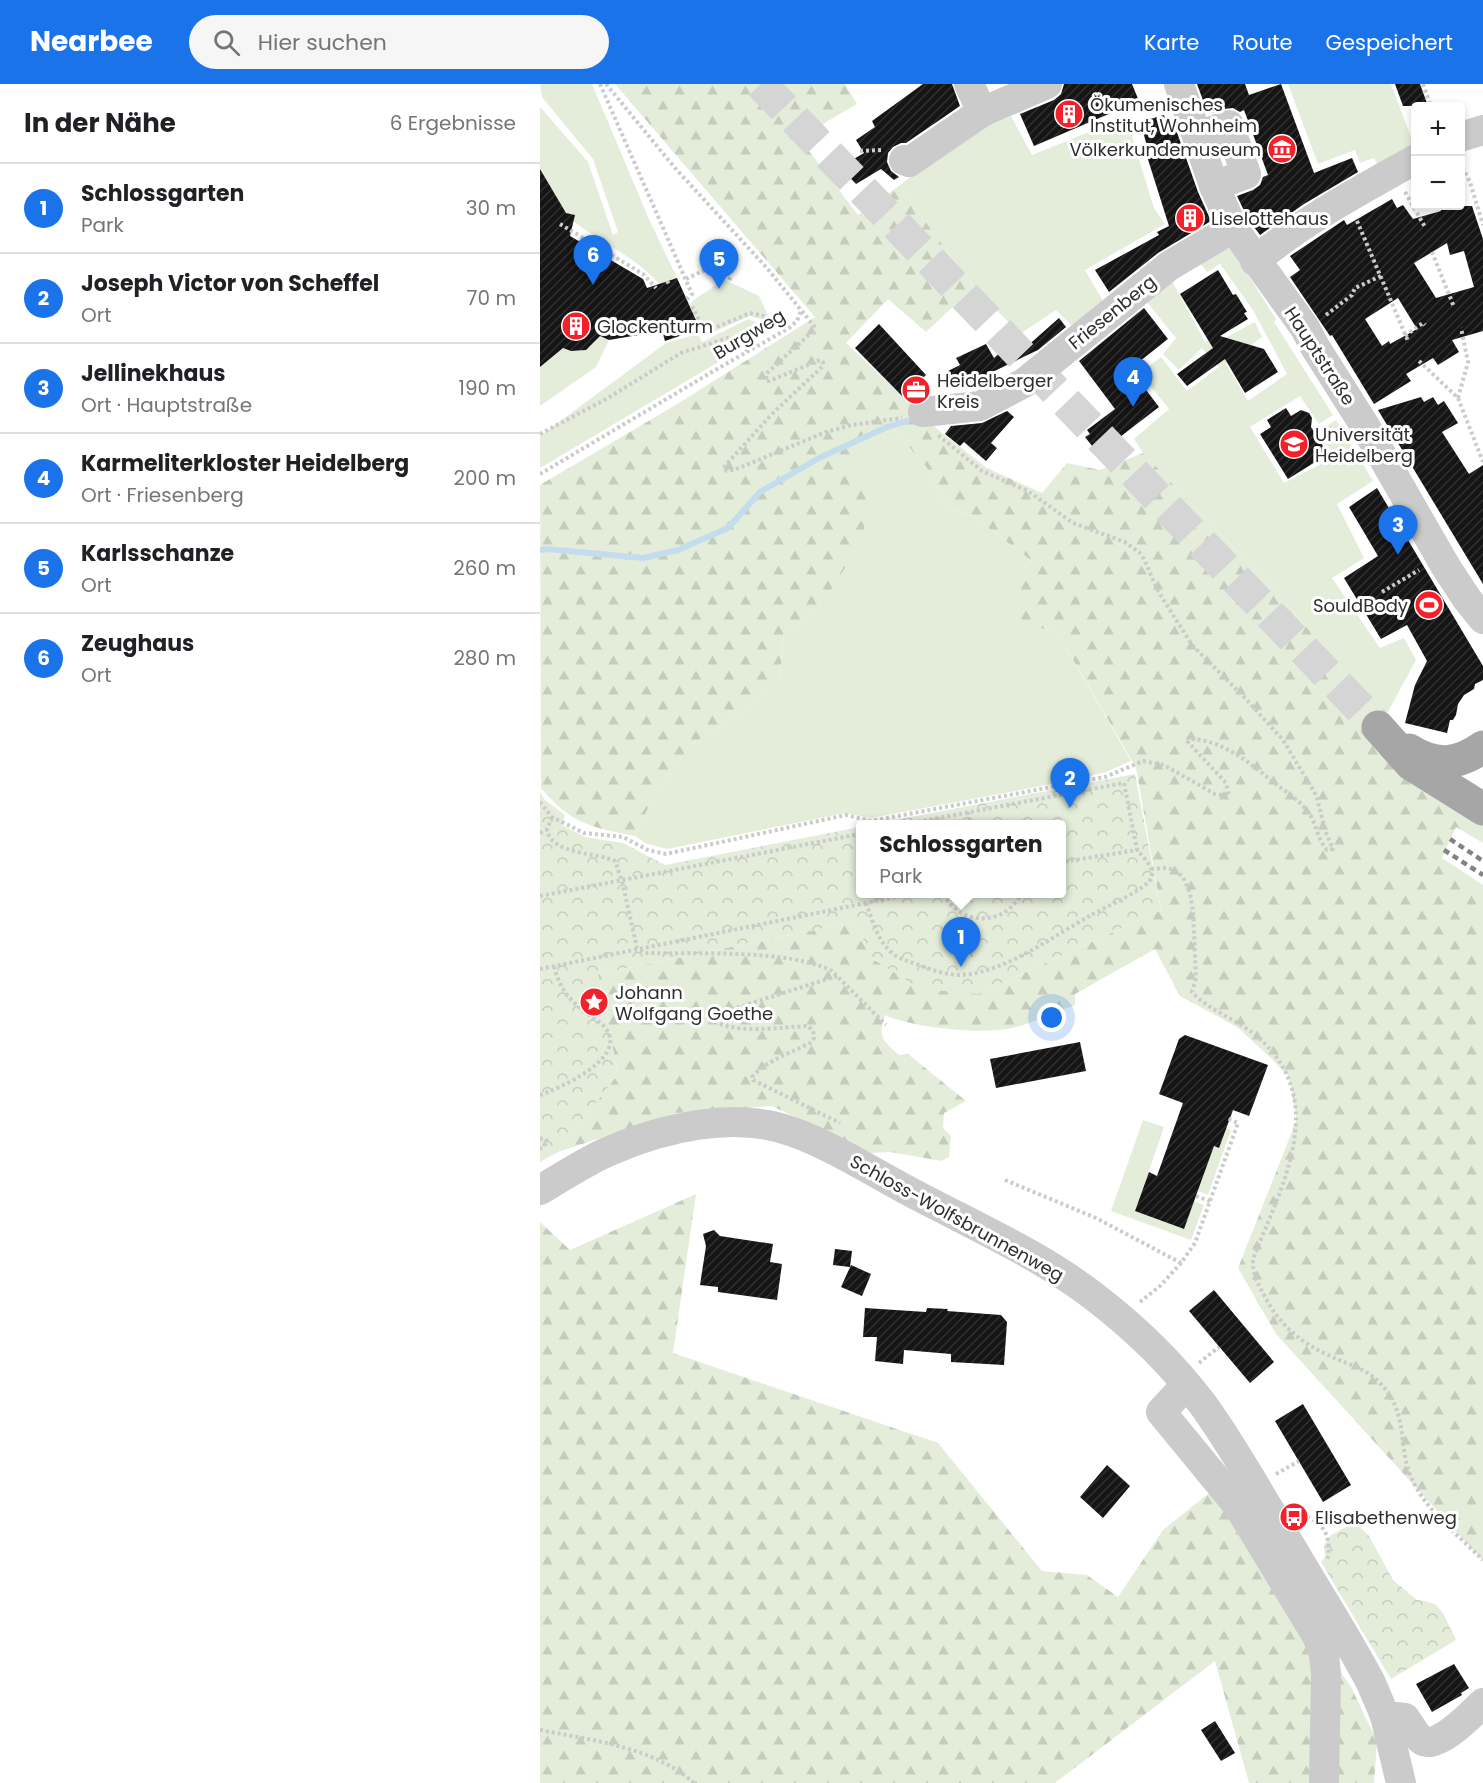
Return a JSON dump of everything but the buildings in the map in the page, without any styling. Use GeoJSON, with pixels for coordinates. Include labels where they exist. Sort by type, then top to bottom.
{"type":"FeatureCollection","features":[{"type":"Feature","properties":{"kind":"main road"},"geometry":{"type":"LineString","coordinates":[[1483,747],[1458,761],[1428,759],[1411,752],[1378,727],[1411,764],[1483,809]]}},
{"type":"Feature","properties":{"kind":"street"},"geometry":{"type":"LineString","coordinates":[[969,84],[982,111]]}},
{"type":"Feature","properties":{"kind":"street"},"geometry":{"type":"LineString","coordinates":[[904,160],[909,162],[982,111],[1047,84]]}},
{"type":"Feature","properties":{"kind":"street","name":"Hauptstraße"},"geometry":{"type":"LineString","coordinates":[[1179,84],[1214,186],[1233,228],[1305,328],[1365,426],[1440,558],[1483,619]]}},
{"type":"Feature","properties":{"kind":"street"},"geometry":{"type":"LineString","coordinates":[[1465,136],[1483,130]]}},
{"type":"Feature","properties":{"kind":"street"},"geometry":{"type":"LineString","coordinates":[[1255,261],[1276,244],[1347,198],[1411,162]]}},
{"type":"Feature","properties":{"kind":"street","name":"Friesenberg"},"geometry":{"type":"LineString","coordinates":[[923,411],[980,406],[1024,383],[1169,266],[1233,228]]}},
{"type":"Feature","properties":{"kind":"street","name":"Schloss-Wolfsbrunnenweg"},"geometry":{"type":"LineString","coordinates":[[540,1190],[605,1153],[660,1134],[725,1122],[757,1123],[781,1128],[827,1147],[1037,1259],[1089,1293],[1146,1342],[1193,1377],[1202,1404],[1238,1457],[1361,1665],[1384,1716],[1394,1776]]}},
{"type":"Feature","properties":{"kind":"street"},"geometry":{"type":"LineString","coordinates":[[1193,1377],[1161,1412],[1239,1507],[1311,1623],[1321,1646],[1326,1674],[1324,1783]]}},
{"type":"Feature","properties":{"kind":"street"},"geometry":{"type":"LineString","coordinates":[[1384,1716],[1405,1718],[1420,1738],[1425,1742],[1431,1742],[1437,1741],[1459,1725],[1483,1703]]}},
{"type":"Feature","properties":{"kind":"path"},"geometry":{"type":"LineString","coordinates":[[600,84],[686,279],[692,294],[687,299]]}},
{"type":"Feature","properties":{"kind":"path","name":"Burgweg"},"geometry":{"type":"LineString","coordinates":[[540,474],[795,324],[801,311],[766,267],[675,168],[606,84]]}},
{"type":"Feature","properties":{"kind":"path"},"geometry":{"type":"LineString","coordinates":[[1423,84],[1430,102]]}},
{"type":"Feature","properties":{"kind":"path"},"geometry":{"type":"LineString","coordinates":[[1465,177],[1470,183],[1483,225]]}},
{"type":"Feature","properties":{"kind":"path"},"geometry":{"type":"LineString","coordinates":[[1402,186],[1425,228]]}},
{"type":"Feature","properties":{"kind":"path"},"geometry":{"type":"LineString","coordinates":[[1347,198],[1408,341]]}},
{"type":"Feature","properties":{"kind":"path"},"geometry":{"type":"LineString","coordinates":[[560,224],[643,274],[656,288]]}},
{"type":"Feature","properties":{"kind":"path"},"geometry":{"type":"LineString","coordinates":[[1432,252],[1454,307]]}},
{"type":"Feature","properties":{"kind":"path"},"geometry":{"type":"LineString","coordinates":[[686,279],[711,267],[722,276]]}},
{"type":"Feature","properties":{"kind":"path"},"geometry":{"type":"LineString","coordinates":[[1305,328],[1352,295],[1355,288],[1381,276]]}},
{"type":"Feature","properties":{"kind":"path"},"geometry":{"type":"LineString","coordinates":[[692,309],[705,332],[750,313],[768,317]]}},
{"type":"Feature","properties":{"kind":"path"},"geometry":{"type":"LineString","coordinates":[[801,311],[810,319],[814,326],[813,331],[766,374],[766,381],[820,360],[823,366],[772,414],[723,468],[727,471],[734,470],[825,432],[852,424],[923,411],[949,446],[982,471],[1028,491],[1073,523],[1125,542],[1139,552],[1158,591],[1192,645],[1283,740],[1316,795],[1333,849],[1327,850],[1322,844],[1311,815],[1294,798],[1241,757],[1223,747],[1192,739],[1188,742],[1226,783],[1229,796],[1215,794],[1170,768],[1153,761],[1143,761],[1105,777],[876,820]]}},
{"type":"Feature","properties":{"kind":"path"},"geometry":{"type":"LineString","coordinates":[[1405,336],[1423,323],[1425,325]]}},
{"type":"Feature","properties":{"kind":"path"},"geometry":{"type":"LineString","coordinates":[[1458,398],[1468,362],[1461,328]]}},
{"type":"Feature","properties":{"kind":"path"},"geometry":{"type":"LineString","coordinates":[[540,434],[608,398],[681,353],[731,337],[748,351]]}},
{"type":"Feature","properties":{"kind":"path"},"geometry":{"type":"LineString","coordinates":[[1419,362],[1458,398],[1483,462]]}},
{"type":"Feature","properties":{"kind":"path"},"geometry":{"type":"LineString","coordinates":[[1382,592],[1440,558]]}},
{"type":"Feature","properties":{"kind":"path"},"geometry":{"type":"LineString","coordinates":[[866,903],[881,939],[891,952],[907,961],[938,972],[961,975],[994,967],[1046,943],[1092,914],[1144,887],[1151,878],[1151,869],[1137,850],[1124,783],[930,820]]}},
{"type":"Feature","properties":{"kind":"path"},"geometry":{"type":"LineString","coordinates":[[540,802],[552,817],[584,833],[623,837],[648,850],[666,854],[846,815],[867,820]]}},
{"type":"Feature","properties":{"kind":"path"},"geometry":{"type":"LineString","coordinates":[[968,812],[970,820]]}},
{"type":"Feature","properties":{"kind":"path"},"geometry":{"type":"LineString","coordinates":[[552,817],[547,830],[549,838],[566,849],[615,861],[622,881],[637,948],[645,953],[767,957],[823,966],[837,976],[886,1025]]}},
{"type":"Feature","properties":{"kind":"path"},"geometry":{"type":"LineString","coordinates":[[540,832],[547,830]]}},
{"type":"Feature","properties":{"kind":"path"},"geometry":{"type":"LineString","coordinates":[[540,896],[856,835]]}},
{"type":"Feature","properties":{"kind":"path"},"geometry":{"type":"LineString","coordinates":[[1066,861],[1137,850]]}},
{"type":"Feature","properties":{"kind":"path"},"geometry":{"type":"LineString","coordinates":[[1151,869],[1170,869],[1179,873],[1190,893],[1196,978],[1192,992],[1258,1037],[1276,1055],[1291,1081],[1296,1108],[1296,1135],[1287,1171],[1253,1259],[1253,1273],[1281,1323],[1293,1334],[1327,1355],[1371,1375],[1380,1383],[1399,1412],[1408,1469],[1412,1480],[1427,1503],[1483,1560]]}},
{"type":"Feature","properties":{"kind":"path"},"geometry":{"type":"LineString","coordinates":[[540,969],[891,898]]}},
{"type":"Feature","properties":{"kind":"path"},"geometry":{"type":"LineString","coordinates":[[946,898],[961,913],[981,919],[994,918],[1002,914],[1015,904],[1019,898]]}},
{"type":"Feature","properties":{"kind":"path"},"geometry":{"type":"LineString","coordinates":[[540,1095],[594,1067],[608,1053],[610,1047],[609,1032],[566,995],[554,966]]}},
{"type":"Feature","properties":{"kind":"path"},"geometry":{"type":"LineString","coordinates":[[837,976],[723,1012],[716,1016],[716,1022],[723,1026],[746,1028],[808,1026],[813,1031],[814,1038],[810,1043],[767,1064],[752,1077],[753,1080],[850,1128]]}},
{"type":"Feature","properties":{"kind":"path"},"geometry":{"type":"LineString","coordinates":[[1136,1301],[1139,1304],[1160,1286],[1195,1243],[1238,1123],[1227,1118]]}},
{"type":"Feature","properties":{"kind":"path"},"geometry":{"type":"LineString","coordinates":[[540,1139],[548,1140],[540,1149]]}},
{"type":"Feature","properties":{"kind":"path"},"geometry":{"type":"LineString","coordinates":[[1005,1180],[1096,1218],[1181,1263]]}},
{"type":"Feature","properties":{"kind":"path"},"geometry":{"type":"LineString","coordinates":[[1196,1196],[1210,1201]]}},
{"type":"Feature","properties":{"kind":"path"},"geometry":{"type":"LineString","coordinates":[[1193,1377],[1196,1365],[1219,1347]]}},
{"type":"Feature","properties":{"kind":"path"},"geometry":{"type":"LineString","coordinates":[[1273,1476],[1299,1461]]}},
{"type":"Feature","properties":{"kind":"path"},"geometry":{"type":"LineString","coordinates":[[540,1730],[606,1743],[636,1753],[663,1763],[694,1783]]}},
{"type":"Feature","properties":{"kind":"green space"},"geometry":{"type":"Polygon","coordinates":[[[540,84],[592,84],[648,217],[677,278],[659,284],[641,267],[573,221],[574,215],[566,213],[540,169],[540,107],[588,162],[613,235],[618,232],[593,159],[542,97],[540,84]]]}},
{"type":"Feature","properties":{"kind":"green space"},"geometry":{"type":"Polygon","coordinates":[[[615,84],[845,84],[857,104],[799,138],[858,215],[899,186],[974,287],[926,332],[888,299],[846,343],[936,428],[987,468],[1042,493],[1067,463],[1100,470],[1143,453],[1285,601],[1383,721],[1483,821],[1483,843],[1456,827],[1442,858],[1483,885],[1483,1561],[1276,1334],[1238,1268],[1297,1119],[1289,1077],[1237,1027],[1180,996],[1155,949],[1075,994],[1075,1005],[1019,1026],[988,1031],[958,1030],[910,1023],[885,1015],[882,1033],[885,1042],[899,1055],[908,1054],[966,1101],[944,1113],[943,1128],[951,1136],[949,1157],[942,1161],[890,1152],[871,1153],[772,1106],[676,1113],[558,1152],[618,1074],[598,974],[854,922],[874,960],[978,994],[1161,910],[1136,768],[1057,632],[1029,624],[1016,612],[1014,591],[1016,584],[1022,571],[1032,561],[982,523],[968,514],[955,511],[941,497],[927,468],[895,430],[852,462],[867,499],[863,540],[819,608],[784,634],[779,683],[727,723],[691,744],[648,808],[635,836],[594,827],[583,822],[562,809],[541,788],[540,485],[679,403],[815,317],[615,84]]]}},
{"type":"Feature","properties":{"kind":"green space"},"geometry":{"type":"Polygon","coordinates":[[[1288,84],[1391,84],[1411,137],[1411,151],[1380,170],[1374,158],[1360,163],[1355,150],[1318,164],[1288,84]]]}},
{"type":"Feature","properties":{"kind":"green space"},"geometry":{"type":"Polygon","coordinates":[[[1011,116],[1032,155],[1126,117],[1154,208],[1165,224],[1085,270],[1103,301],[1074,328],[1056,310],[1020,334],[974,287],[899,186],[958,138],[1011,116]]]}},
{"type":"Feature","properties":{"kind":"green space"},"geometry":{"type":"Polygon","coordinates":[[[1224,242],[1276,319],[1274,322],[1333,415],[1319,424],[1300,396],[1250,427],[1284,483],[1333,458],[1319,431],[1336,420],[1373,481],[1337,504],[1364,558],[1332,578],[1380,648],[1404,638],[1416,660],[1383,721],[1285,601],[1143,453],[1134,439],[1169,409],[1140,373],[1161,357],[1187,391],[1219,367],[1202,348],[1179,370],[1163,354],[1176,338],[1146,301],[1172,281],[1205,342],[1218,334],[1223,339],[1255,322],[1262,337],[1226,364],[1248,401],[1287,374],[1253,310],[1220,264],[1207,272],[1195,257],[1224,242]]]}},
{"type":"Feature","properties":{"kind":"green space"},"geometry":{"type":"Polygon","coordinates":[[[721,278],[759,296],[771,322],[750,316],[704,336],[690,305],[718,283],[721,278]]]}},
{"type":"Feature","properties":{"kind":"green space"},"geometry":{"type":"Polygon","coordinates":[[[748,319],[774,329],[540,468],[540,436],[666,343],[698,334],[702,342],[748,319]]]}},
{"type":"Feature","properties":{"kind":"green space"},"geometry":{"type":"Polygon","coordinates":[[[599,336],[609,340],[596,367],[540,406],[540,367],[563,348],[574,351],[584,350],[592,345],[599,336]]]}},
{"type":"Feature","properties":{"kind":"green space"},"geometry":{"type":"Polygon","coordinates":[[[895,430],[927,468],[941,497],[955,511],[968,514],[982,523],[1032,561],[1021,572],[1035,626],[1057,632],[1131,761],[1106,772],[1068,781],[871,818],[845,813],[667,849],[645,843],[635,836],[648,808],[691,744],[727,723],[779,683],[784,634],[819,608],[867,499],[851,462],[895,430]]]}},
{"type":"Feature","properties":{"kind":"green space"},"geometry":{"type":"Polygon","coordinates":[[[1135,774],[1161,910],[978,994],[921,989],[874,960],[854,922],[598,974],[618,1074],[558,1152],[540,1162],[540,792],[545,800],[565,815],[562,825],[585,837],[623,843],[665,865],[856,828],[856,898],[1066,898],[1066,820],[895,820],[1135,774]]]}},
{"type":"Feature","properties":{"kind":"green space"},"geometry":{"type":"Polygon","coordinates":[[[1143,1120],[1164,1127],[1135,1211],[1183,1229],[1194,1201],[1204,1205],[1191,1240],[1111,1211],[1143,1120]]]}},
{"type":"Feature","properties":{"kind":"green space"},"geometry":{"type":"Polygon","coordinates":[[[1226,1128],[1231,1130],[1208,1195],[1198,1191],[1214,1146],[1219,1148],[1226,1128]]]}},
{"type":"Feature","properties":{"kind":"green space"},"geometry":{"type":"Polygon","coordinates":[[[696,1194],[673,1353],[938,1443],[1042,1571],[1087,1575],[1118,1597],[1163,1530],[1214,1489],[1351,1687],[1377,1741],[1374,1783],[1249,1783],[1215,1661],[1055,1783],[540,1783],[540,1222],[570,1250],[696,1194]]]}},
{"type":"Feature","properties":{"kind":"green space"},"geometry":{"type":"Polygon","coordinates":[[[1355,1522],[1369,1536],[1393,1580],[1417,1600],[1436,1605],[1443,1613],[1456,1640],[1391,1679],[1321,1562],[1325,1557],[1324,1545],[1331,1535],[1355,1522]]]}},
{"type":"Feature","properties":{"kind":"waterway"},"geometry":{"type":"LineString","coordinates":[[540,550],[643,558],[678,550],[728,528],[760,492],[819,458],[887,427],[907,421]]}},
{"type":"Feature","properties":{"kind":"tunnel"},"geometry":{"type":"LineString","coordinates":[[761,84],[1378,727]]}},
{"type":"Feature","properties":{"kind":"railway"},"geometry":{"type":"LineString","coordinates":[[1450,839],[1483,861]]}},
{"type":"Feature","properties":{"kind":"railway"},"geometry":{"type":"LineString","coordinates":[[1444,850],[1483,875]]}},
{"type":"Feature","properties":{"kind":"place","name":"Ökumenisches Institut, Wohnheim"},"geometry":{"type":"Point","coordinates":[1069,114]}},
{"type":"Feature","properties":{"kind":"place","name":"Völkerkundemuseum"},"geometry":{"type":"Point","coordinates":[1282,149]}},
{"type":"Feature","properties":{"kind":"place","name":"Liselottehaus"},"geometry":{"type":"Point","coordinates":[1190,218]}},
{"type":"Feature","properties":{"kind":"place","name":"Zeughaus"},"geometry":{"type":"Point","coordinates":[593,285]}},
{"type":"Feature","properties":{"kind":"place","name":"Karlsschanze"},"geometry":{"type":"Point","coordinates":[719,289]}},
{"type":"Feature","properties":{"kind":"place","name":"Glockenturm"},"geometry":{"type":"Point","coordinates":[576,326]}},
{"type":"Feature","properties":{"kind":"place","name":"Heidelberger Kreis"},"geometry":{"type":"Point","coordinates":[916,390]}},
{"type":"Feature","properties":{"kind":"place","name":"Karmeliterkloster Heidelberg"},"geometry":{"type":"Point","coordinates":[1133,407]}},
{"type":"Feature","properties":{"kind":"place","name":"Universität Heidelberg"},"geometry":{"type":"Point","coordinates":[1294,444]}},
{"type":"Feature","properties":{"kind":"place","name":"Jellinekhaus"},"geometry":{"type":"Point","coordinates":[1398,555]}},
{"type":"Feature","properties":{"kind":"place","name":"SouldBody"},"geometry":{"type":"Point","coordinates":[1429,605]}},
{"type":"Feature","properties":{"kind":"place","name":"Joseph Victor von Scheffel"},"geometry":{"type":"Point","coordinates":[1070,808]}},
{"type":"Feature","properties":{"kind":"place","name":"Schlossgarten"},"geometry":{"type":"Point","coordinates":[961,967]}},
{"type":"Feature","properties":{"kind":"place","name":"Johann Wolfgang Goethe"},"geometry":{"type":"Point","coordinates":[594,1002]}},
{"type":"Feature","properties":{"kind":"place","name":"Elisabethenweg"},"geometry":{"type":"Point","coordinates":[1294,1517]}}]}
